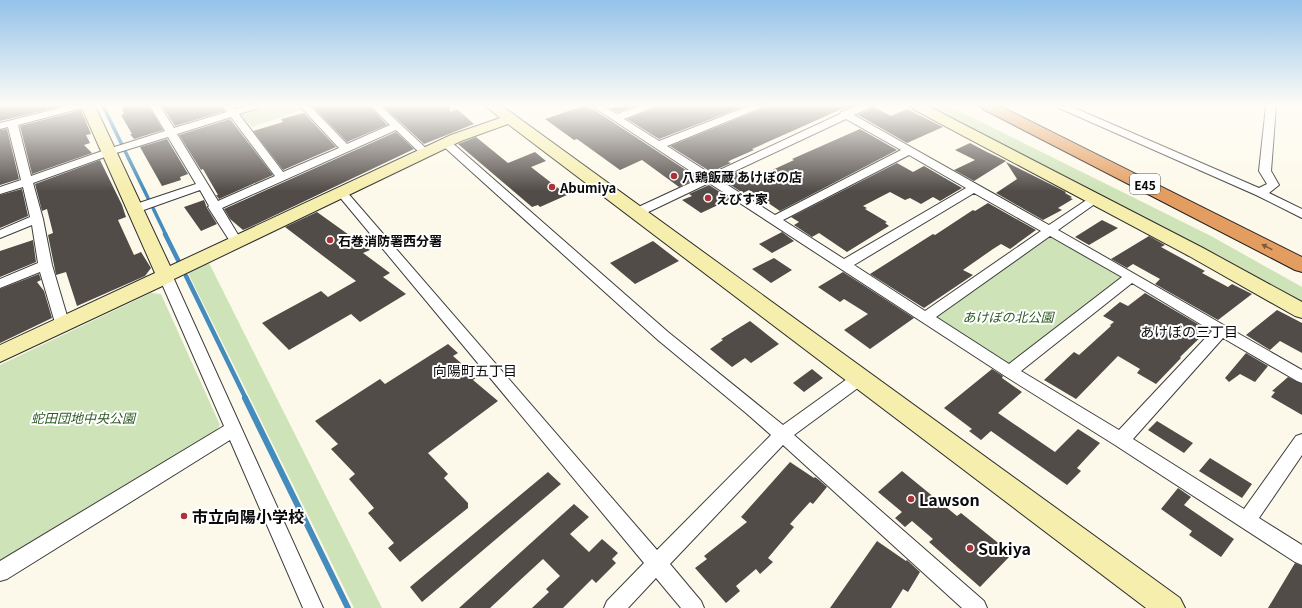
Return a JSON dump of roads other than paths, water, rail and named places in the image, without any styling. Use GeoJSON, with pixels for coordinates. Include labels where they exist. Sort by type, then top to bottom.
{"type":"FeatureCollection","features":[{"type":"Feature","properties":{"kind":"highway","name":"E45"},"geometry":{"type":"LineString","coordinates":[[1046,134],[1302,265]]}},
{"type":"Feature","properties":{"kind":"highway","name":"E45"},"geometry":{"type":"LineString","coordinates":[[1070,134],[1302,248]]}},
{"type":"Feature","properties":{"kind":"street"},"geometry":{"type":"LineString","coordinates":[[15,134],[37,219],[44,265],[63,326]]}},
{"type":"Feature","properties":{"kind":"street"},"geometry":{"type":"LineString","coordinates":[[101,134],[313,608]]}},
{"type":"Feature","properties":{"kind":"street"},"geometry":{"type":"LineString","coordinates":[[0,191],[163,134]]}},
{"type":"Feature","properties":{"kind":"street"},"geometry":{"type":"LineString","coordinates":[[171,134],[236,243]]}},
{"type":"Feature","properties":{"kind":"street"},"geometry":{"type":"LineString","coordinates":[[249,134],[281,177]]}},
{"type":"Feature","properties":{"kind":"street"},"geometry":{"type":"LineString","coordinates":[[332,134],[346,149]]}},
{"type":"Feature","properties":{"kind":"street"},"geometry":{"type":"LineString","coordinates":[[214,207],[378,134]]}},
{"type":"Feature","properties":{"kind":"street"},"geometry":{"type":"LineString","coordinates":[[406,134],[426,153]]}},
{"type":"Feature","properties":{"kind":"street"},"geometry":{"type":"LineString","coordinates":[[0,354],[63,326],[446,143],[469,134]]}},
{"type":"Feature","properties":{"kind":"street"},"geometry":{"type":"LineString","coordinates":[[531,134],[638,212],[1170,608]]}},
{"type":"Feature","properties":{"kind":"street"},"geometry":{"type":"LineString","coordinates":[[643,134],[1010,372],[1121,440],[1302,556]]}},
{"type":"Feature","properties":{"kind":"street"},"geometry":{"type":"LineString","coordinates":[[660,145],[687,134]]}},
{"type":"Feature","properties":{"kind":"street"},"geometry":{"type":"LineString","coordinates":[[638,212],[802,134]]}},
{"type":"Feature","properties":{"kind":"street"},"geometry":{"type":"LineString","coordinates":[[880,134],[1131,277],[1302,377]]}},
{"type":"Feature","properties":{"kind":"street"},"geometry":{"type":"LineString","coordinates":[[972,134],[1196,252],[1302,311]]}},
{"type":"Feature","properties":{"kind":"street"},"geometry":{"type":"LineString","coordinates":[[1127,134],[1260,193],[1302,214]]}},
{"type":"Feature","properties":{"kind":"street"},"geometry":{"type":"LineString","coordinates":[[1260,193],[1273,185],[1265,171],[1268,134]]}},
{"type":"Feature","properties":{"kind":"street"},"geometry":{"type":"LineString","coordinates":[[446,143],[663,336],[752,408],[977,608]]}},
{"type":"Feature","properties":{"kind":"street"},"geometry":{"type":"LineString","coordinates":[[774,220],[908,151]]}},
{"type":"Feature","properties":{"kind":"street"},"geometry":{"type":"LineString","coordinates":[[134,209],[201,186]]}},
{"type":"Feature","properties":{"kind":"street"},"geometry":{"type":"LineString","coordinates":[[844,265],[974,188]]}},
{"type":"Feature","properties":{"kind":"street"},"geometry":{"type":"LineString","coordinates":[[342,193],[694,608]]}},
{"type":"Feature","properties":{"kind":"street"},"geometry":{"type":"LineString","coordinates":[[926,318],[1096,199]]}},
{"type":"Feature","properties":{"kind":"street"},"geometry":{"type":"LineString","coordinates":[[0,234],[37,219]]}},
{"type":"Feature","properties":{"kind":"street"},"geometry":{"type":"LineString","coordinates":[[0,284],[44,265]]}},
{"type":"Feature","properties":{"kind":"street"},"geometry":{"type":"LineString","coordinates":[[1010,372],[1131,277]]}},
{"type":"Feature","properties":{"kind":"street"},"geometry":{"type":"LineString","coordinates":[[1121,440],[1222,330]]}},
{"type":"Feature","properties":{"kind":"street"},"geometry":{"type":"LineString","coordinates":[[614,608],[656,563],[782,435],[860,378]]}},
{"type":"Feature","properties":{"kind":"street"},"geometry":{"type":"LineString","coordinates":[[0,572],[233,429]]}},
{"type":"Feature","properties":{"kind":"street"},"geometry":{"type":"LineString","coordinates":[[1246,520],[1299,451]]}},
{"type":"Feature","properties":{"kind":"waterway"},"geometry":{"type":"LineString","coordinates":[[117,134],[148,198]]}},
{"type":"Feature","properties":{"kind":"waterway"},"geometry":{"type":"LineString","coordinates":[[153,208],[166,235]]}},
{"type":"Feature","properties":{"kind":"waterway"},"geometry":{"type":"LineString","coordinates":[[165,234],[179,262]]}},
{"type":"Feature","properties":{"kind":"waterway"},"geometry":{"type":"LineString","coordinates":[[186,276],[246,399]]}},
{"type":"Feature","properties":{"kind":"waterway"},"geometry":{"type":"LineString","coordinates":[[245,398],[348,608]]}},
{"type":"Feature","properties":{"kind":"place","name":"八鶏飯蔵 あけぼの店"},"geometry":{"type":"Point","coordinates":[674,176]}},
{"type":"Feature","properties":{"kind":"place","name":"Abumiya"},"geometry":{"type":"Point","coordinates":[552,187]}},
{"type":"Feature","properties":{"kind":"place","name":"えびす家"},"geometry":{"type":"Point","coordinates":[708,198]}},
{"type":"Feature","properties":{"kind":"place","name":"石巻消防署西分署"},"geometry":{"type":"Point","coordinates":[330,240]}},
{"type":"Feature","properties":{"kind":"place","name":"Lawson"},"geometry":{"type":"Point","coordinates":[911,499]}},
{"type":"Feature","properties":{"kind":"place","name":"市立向陽小学校"},"geometry":{"type":"Point","coordinates":[184,516]}},
{"type":"Feature","properties":{"kind":"place","name":"Sukiya"},"geometry":{"type":"Point","coordinates":[970,548]}},
{"type":"Feature","properties":{"kind":"district","name":"あけぼの三丁目"},"geometry":{"type":"Point","coordinates":[1189,331]}},
{"type":"Feature","properties":{"kind":"district","name":"向陽町五丁目"},"geometry":{"type":"Point","coordinates":[475,370]}},
{"type":"Feature","properties":{"kind":"park label","name":"あけぼの北公園"},"geometry":{"type":"Point","coordinates":[1008,316]}},
{"type":"Feature","properties":{"kind":"park label","name":"蛇田団地中央公園"},"geometry":{"type":"Point","coordinates":[83,417]}}]}
